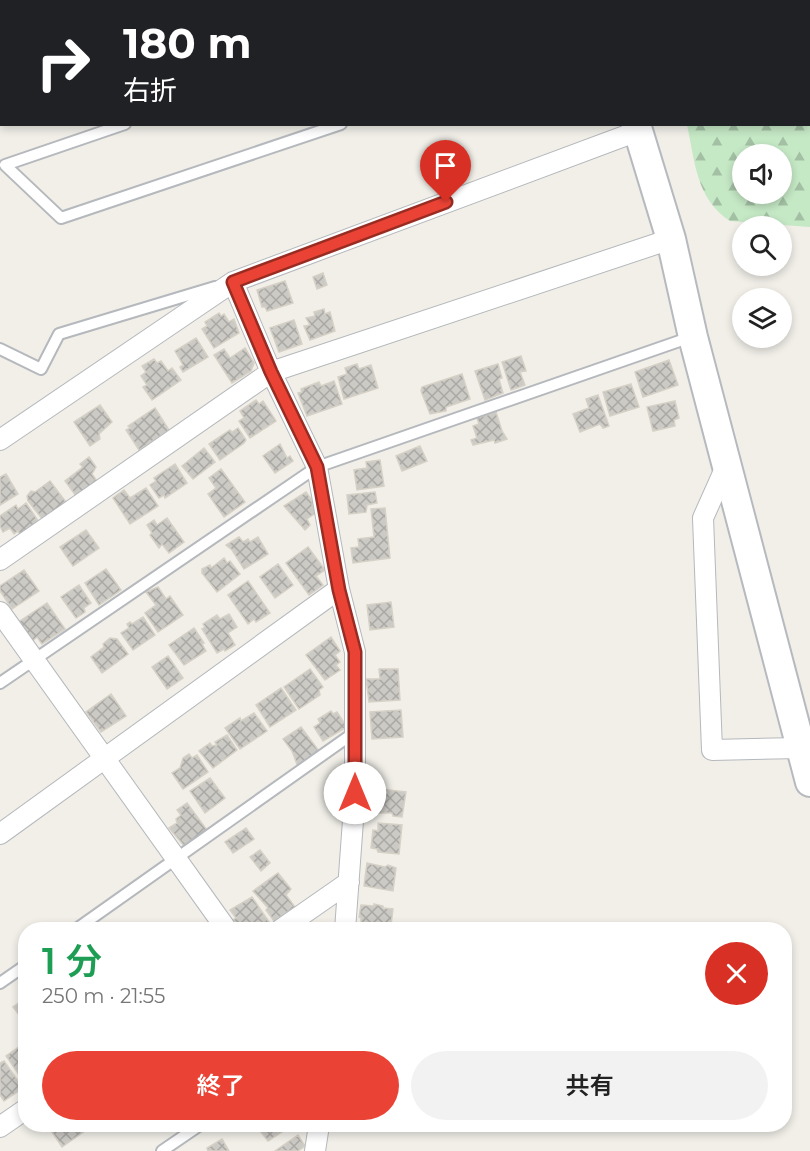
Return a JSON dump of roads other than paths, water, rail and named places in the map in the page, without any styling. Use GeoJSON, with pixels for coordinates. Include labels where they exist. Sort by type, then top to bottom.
{"type":"FeatureCollection","features":[{"type":"Feature","properties":{"kind":"street"},"geometry":{"type":"LineString","coordinates":[[0,440],[233,282],[637,128],[671,239],[693,337],[728,462],[810,782]]}},
{"type":"Feature","properties":{"kind":"street"},"geometry":{"type":"LineString","coordinates":[[0,560],[271,372],[671,239]]}},
{"type":"Feature","properties":{"kind":"street"},"geometry":{"type":"LineString","coordinates":[[233,282],[271,372],[317,467],[339,590],[355,652],[355,793],[346,922]]}},
{"type":"Feature","properties":{"kind":"street"},"geometry":{"type":"LineString","coordinates":[[728,462],[703,518],[712,750],[800,748]]}},
{"type":"Feature","properties":{"kind":"street"},"geometry":{"type":"LineString","coordinates":[[0,834],[339,590]]}},
{"type":"Feature","properties":{"kind":"street"},"geometry":{"type":"LineString","coordinates":[[0,612],[221,922]]}},
{"type":"Feature","properties":{"kind":"street"},"geometry":{"type":"LineString","coordinates":[[292,922],[349,882]]}},
{"type":"Feature","properties":{"kind":"street"},"geometry":{"type":"LineString","coordinates":[[0,1127],[18,1115]]}},
{"type":"Feature","properties":{"kind":"street"},"geometry":{"type":"LineString","coordinates":[[315,1151],[319,1132]]}},
{"type":"Feature","properties":{"kind":"lane"},"geometry":{"type":"LineString","coordinates":[[119,126],[5,165],[61,218],[335,126]]}},
{"type":"Feature","properties":{"kind":"lane"},"geometry":{"type":"LineString","coordinates":[[0,349],[41,369],[59,334],[233,282]]}},
{"type":"Feature","properties":{"kind":"lane"},"geometry":{"type":"LineString","coordinates":[[0,683],[317,467],[693,337]]}},
{"type":"Feature","properties":{"kind":"lane"},"geometry":{"type":"LineString","coordinates":[[86,922],[355,732]]}},
{"type":"Feature","properties":{"kind":"lane"},"geometry":{"type":"LineString","coordinates":[[0,983],[18,971]]}},
{"type":"Feature","properties":{"kind":"lane"},"geometry":{"type":"LineString","coordinates":[[162,1151],[190,1132]]}}]}
